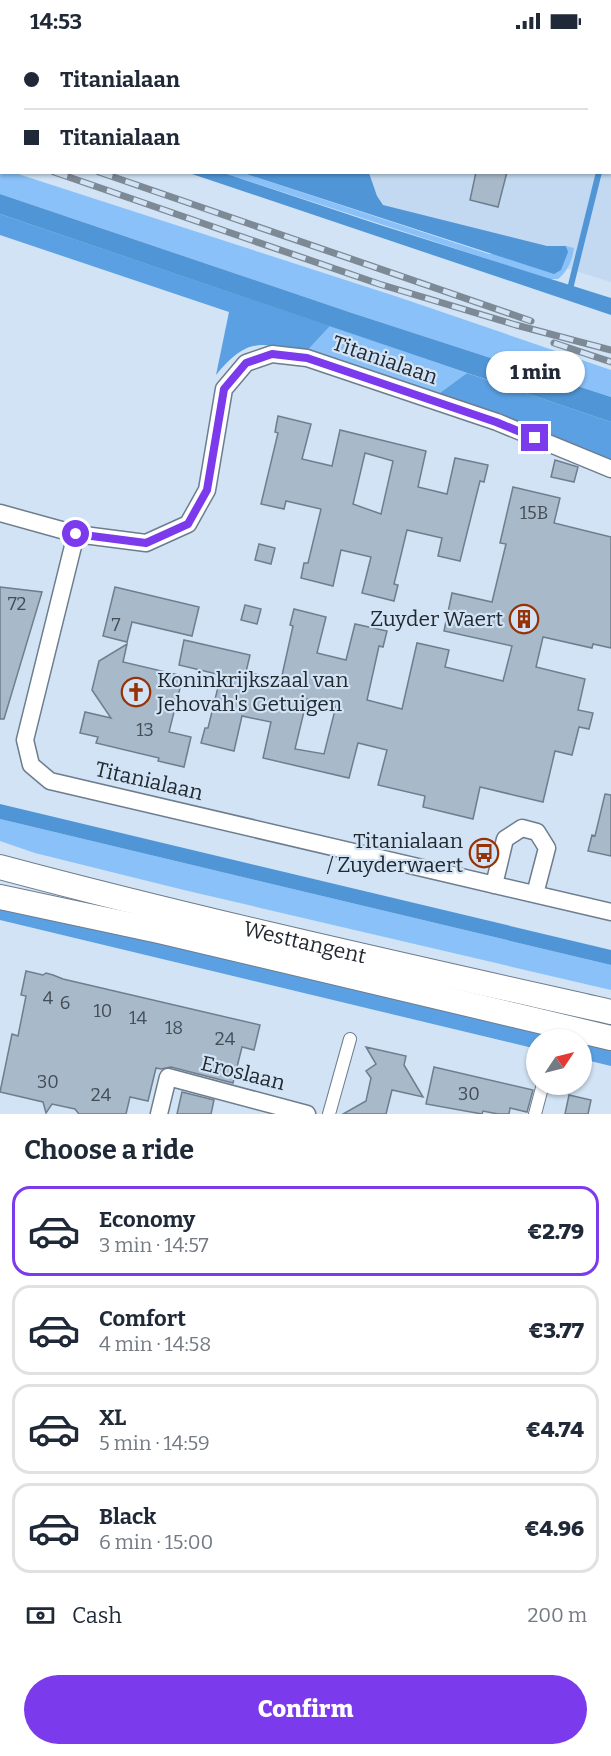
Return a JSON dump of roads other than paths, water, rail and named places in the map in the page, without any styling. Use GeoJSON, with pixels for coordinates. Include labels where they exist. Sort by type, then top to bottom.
{"type":"FeatureCollection","features":[{"type":"Feature","properties":{"kind":"main road","name":"Westtangent"},"geometry":{"type":"LineString","coordinates":[[0,867],[252,930],[611,1012]]}},
{"type":"Feature","properties":{"kind":"main road","name":"Westtangent"},"geometry":{"type":"LineString","coordinates":[[0,897],[150,929],[611,1038]]}},
{"type":"Feature","properties":{"kind":"street","name":"Titanialaan"},"geometry":{"type":"LineString","coordinates":[[0,513],[76,534],[146,543],[188,524],[207,490],[224,389],[246,363],[272,354],[307,358],[496,422],[611,470]]}},
{"type":"Feature","properties":{"kind":"street","name":"Titanialaan"},"geometry":{"type":"LineString","coordinates":[[76,534],[25,740],[31,765],[50,781],[611,912]]}},
{"type":"Feature","properties":{"kind":"street"},"geometry":{"type":"LineString","coordinates":[[494,885],[505,839],[522,828],[537,832],[547,848],[535,894]]}},
{"type":"Feature","properties":{"kind":"street"},"geometry":{"type":"LineString","coordinates":[[329,1114],[350,1039]]}},
{"type":"Feature","properties":{"kind":"street","name":"Eroslaan"},"geometry":{"type":"LineString","coordinates":[[159,1114],[168,1077],[307,1114]]}},
{"type":"Feature","properties":{"kind":"street"},"geometry":{"type":"LineString","coordinates":[[535,1114],[540,1095]]}},
{"type":"Feature","properties":{"kind":"waterway"},"geometry":{"type":"LineString","coordinates":[[569,293],[599,174]]}},
{"type":"Feature","properties":{"kind":"railway"},"geometry":{"type":"LineString","coordinates":[[60,174],[379,284],[516,325],[611,350]]}},
{"type":"Feature","properties":{"kind":"railway"},"geometry":{"type":"LineString","coordinates":[[105,174],[531,321]]}},
{"type":"Feature","properties":{"kind":"railway"},"geometry":{"type":"LineString","coordinates":[[554,343],[611,362]]}},
{"type":"Feature","properties":{"kind":"place","name":"Zuyder Waert"},"geometry":{"type":"Point","coordinates":[524,619]}},
{"type":"Feature","properties":{"kind":"place","name":"Koninkrijkszaal van Jehovah's Getuigen"},"geometry":{"type":"Point","coordinates":[136,692]}},
{"type":"Feature","properties":{"kind":"place","name":"Titanialaan / Zuyderwaert"},"geometry":{"type":"Point","coordinates":[484,853]}}]}
